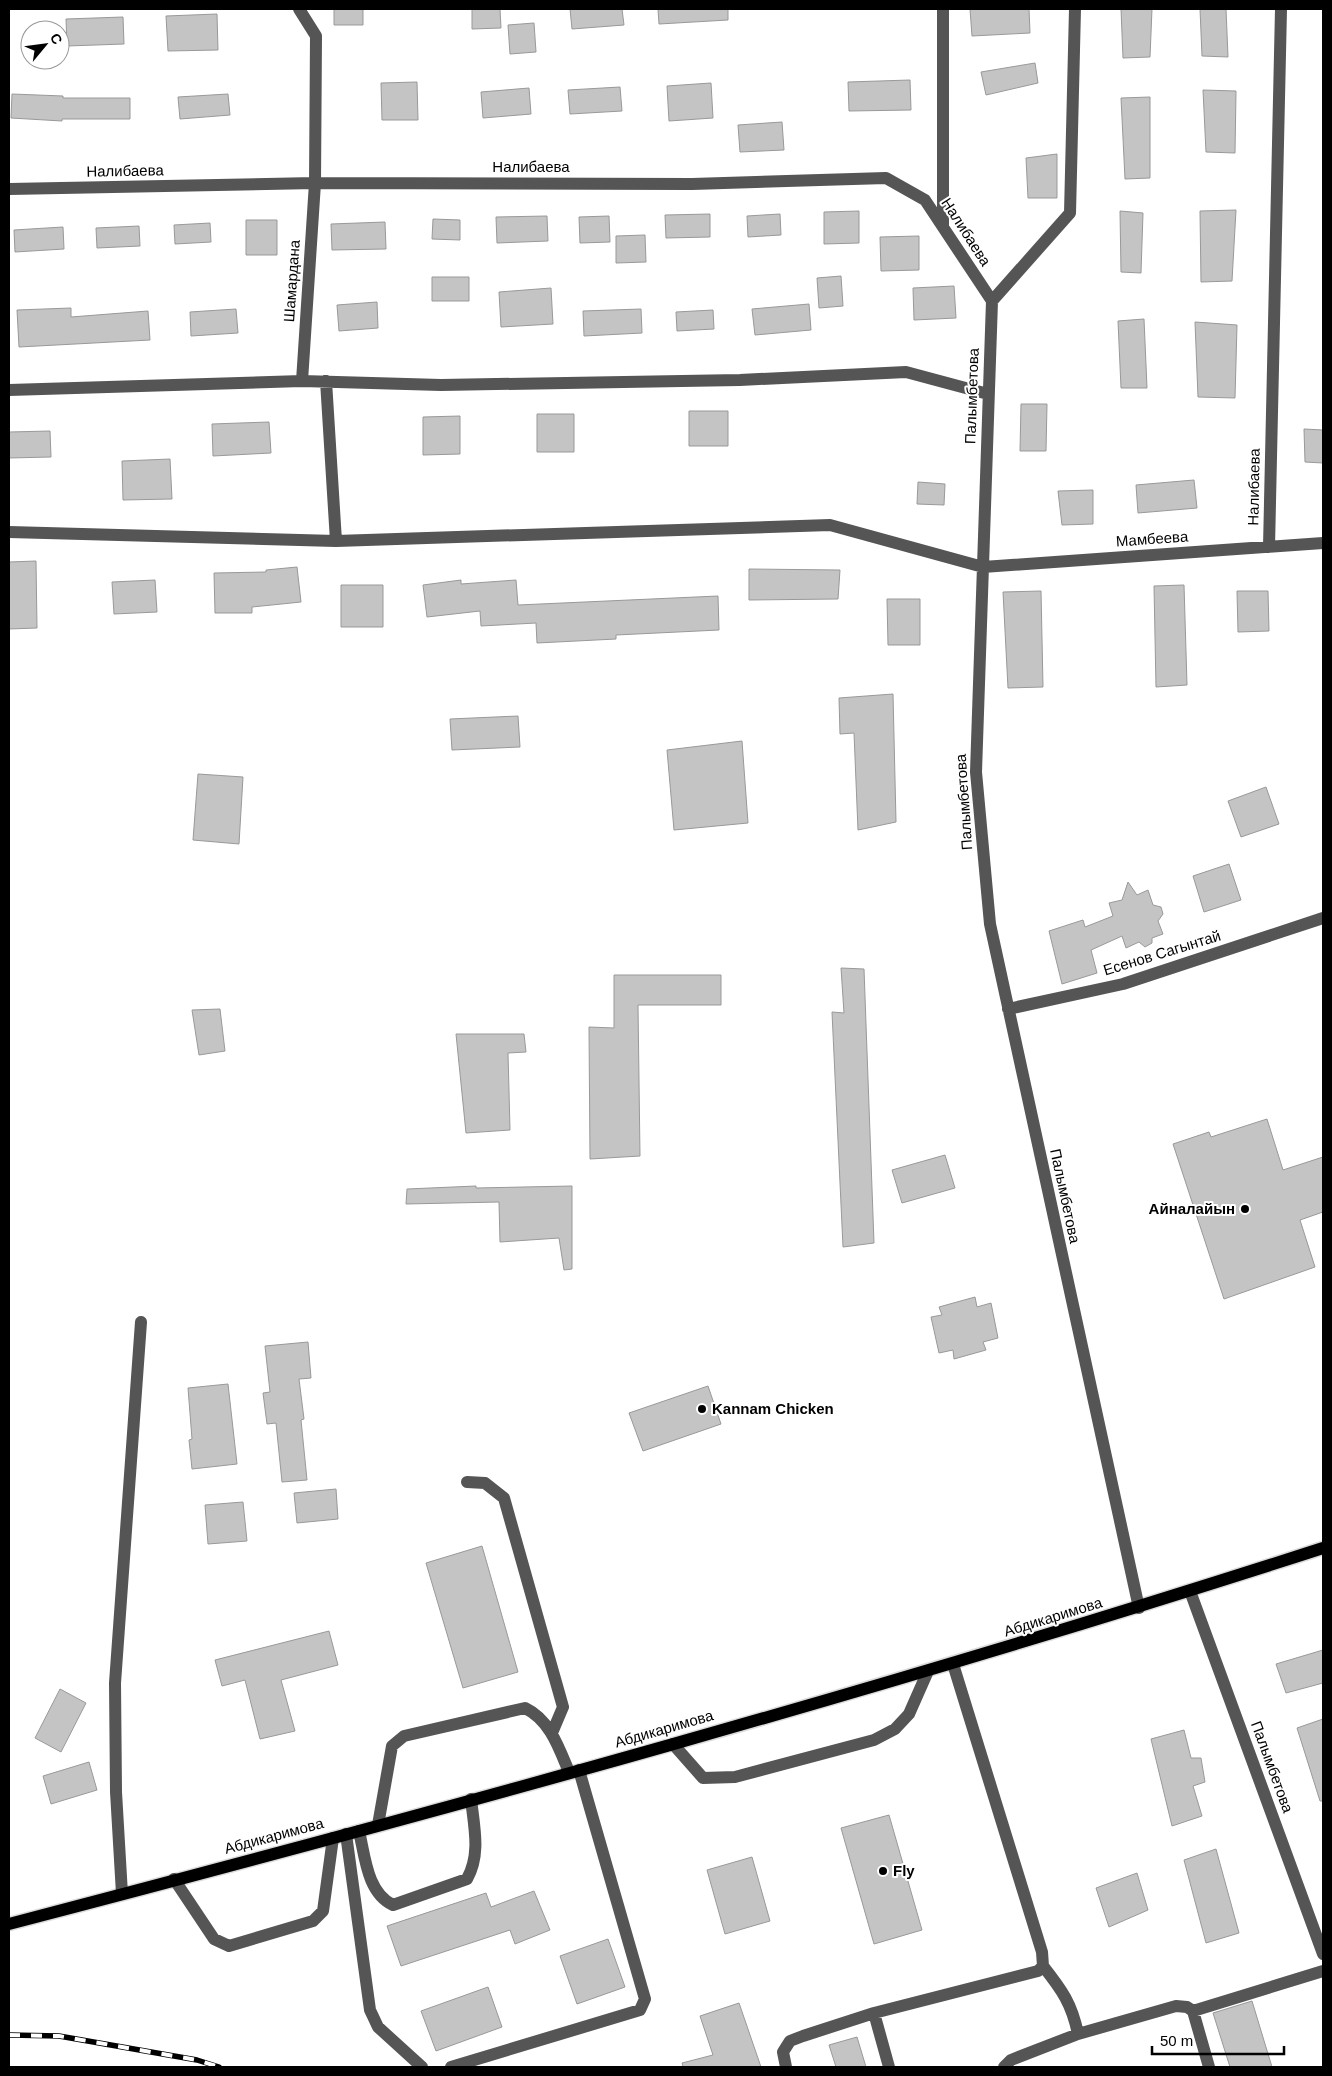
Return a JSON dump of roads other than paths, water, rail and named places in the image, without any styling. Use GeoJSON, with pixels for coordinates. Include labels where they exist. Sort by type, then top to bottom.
{"type":"FeatureCollection","features":[{"type":"Feature","properties":{"kind":"main road","name":"Абдикаримова"},"geometry":{"type":"LineString","coordinates":[[9,1924],[359,1831],[953,1664],[1139,1608],[1323,1548]]}},
{"type":"Feature","properties":{"kind":"street","name":"Шамардана"},"geometry":{"type":"LineString","coordinates":[[299,9],[316,36],[315,183],[302,381]]}},
{"type":"Feature","properties":{"kind":"street"},"geometry":{"type":"LineString","coordinates":[[943,9],[943,227]]}},
{"type":"Feature","properties":{"kind":"street"},"geometry":{"type":"LineString","coordinates":[[992,301],[1070,213],[1075,9]]}},
{"type":"Feature","properties":{"kind":"street","name":"Налибаева"},"geometry":{"type":"LineString","coordinates":[[1269,547],[1282,9]]}},
{"type":"Feature","properties":{"kind":"street","name":"Налибаева"},"geometry":{"type":"LineString","coordinates":[[9,189],[315,183],[692,184],[886,178],[925,200],[992,301]]}},
{"type":"Feature","properties":{"kind":"street","name":"Палымбетова"},"geometry":{"type":"LineString","coordinates":[[992,301],[976,772],[990,924],[1139,1608]]}},
{"type":"Feature","properties":{"kind":"street"},"geometry":{"type":"LineString","coordinates":[[9,390],[302,381],[441,385],[740,380],[906,372],[988,394]]}},
{"type":"Feature","properties":{"kind":"street"},"geometry":{"type":"LineString","coordinates":[[326,381],[336,541]]}},
{"type":"Feature","properties":{"kind":"street"},"geometry":{"type":"LineString","coordinates":[[9,532],[336,541],[830,524],[983,568]]}},
{"type":"Feature","properties":{"kind":"street","name":"Мамбеева"},"geometry":{"type":"LineString","coordinates":[[983,568],[1323,543]]}},
{"type":"Feature","properties":{"kind":"street","name":"Есенов Сагынтай"},"geometry":{"type":"LineString","coordinates":[[1008,1008],[1123,984],[1323,918]]}},
{"type":"Feature","properties":{"kind":"street"},"geometry":{"type":"LineString","coordinates":[[122,1894],[116,1792],[115,1683],[141,1322]]}},
{"type":"Feature","properties":{"kind":"street"},"geometry":{"type":"LineString","coordinates":[[467,1482],[485,1483],[504,1498],[563,1707],[552,1733]]}},
{"type":"Feature","properties":{"kind":"street","name":"Палымбетова"},"geometry":{"type":"LineString","coordinates":[[1190,1591],[1323,1954]]}},
{"type":"Feature","properties":{"kind":"street"},"geometry":{"type":"LineString","coordinates":[[953,1664],[1042,1952],[1043,1966],[1064,1992],[1074,2012],[1078,2034]]}},
{"type":"Feature","properties":{"kind":"street"},"geometry":{"type":"LineString","coordinates":[[673,1744],[703,1778],[735,1777],[874,1740],[895,1730],[909,1714],[928,1671]]}},
{"type":"Feature","properties":{"kind":"street"},"geometry":{"type":"LineString","coordinates":[[378,1825],[392,1746],[404,1736],[525,1708],[534,1713],[552,1733],[574,1771],[645,1999],[640,2010],[451,2067]]}},
{"type":"Feature","properties":{"kind":"street"},"geometry":{"type":"LineString","coordinates":[[359,1831],[374,1888],[382,1900],[392,1905],[467,1879],[474,1866],[476,1853],[471,1799]]}},
{"type":"Feature","properties":{"kind":"street"},"geometry":{"type":"LineString","coordinates":[[346,1834],[370,2010],[378,2027],[422,2067]]}},
{"type":"Feature","properties":{"kind":"street"},"geometry":{"type":"LineString","coordinates":[[174,1879],[214,1939],[229,1946],[313,1920],[318,1916],[322,1911],[333,1838]]}},
{"type":"Feature","properties":{"kind":"street"},"geometry":{"type":"LineString","coordinates":[[786,2067],[783,2052],[790,2041],[874,2013],[1038,1971],[1043,1966]]}},
{"type":"Feature","properties":{"kind":"street"},"geometry":{"type":"LineString","coordinates":[[1194,2011],[1323,1971]]}},
{"type":"Feature","properties":{"kind":"street"},"geometry":{"type":"LineString","coordinates":[[1004,2067],[1011,2060],[1078,2034],[1176,2006],[1187,2006],[1194,2011],[1209,2067]]}},
{"type":"Feature","properties":{"kind":"street"},"geometry":{"type":"LineString","coordinates":[[874,2013],[889,2067]]}},
{"type":"Feature","properties":{"kind":"railway"},"geometry":{"type":"LineString","coordinates":[[9,2035],[59,2036],[197,2060],[219,2067]]}},
{"type":"Feature","properties":{"kind":"place","name":"Айналайын"},"geometry":{"type":"Point","coordinates":[1245,1209]}},
{"type":"Feature","properties":{"kind":"place","name":"Kannam Chicken"},"geometry":{"type":"Point","coordinates":[702,1409]}},
{"type":"Feature","properties":{"kind":"place","name":"Fly"},"geometry":{"type":"Point","coordinates":[883,1871]}}]}
